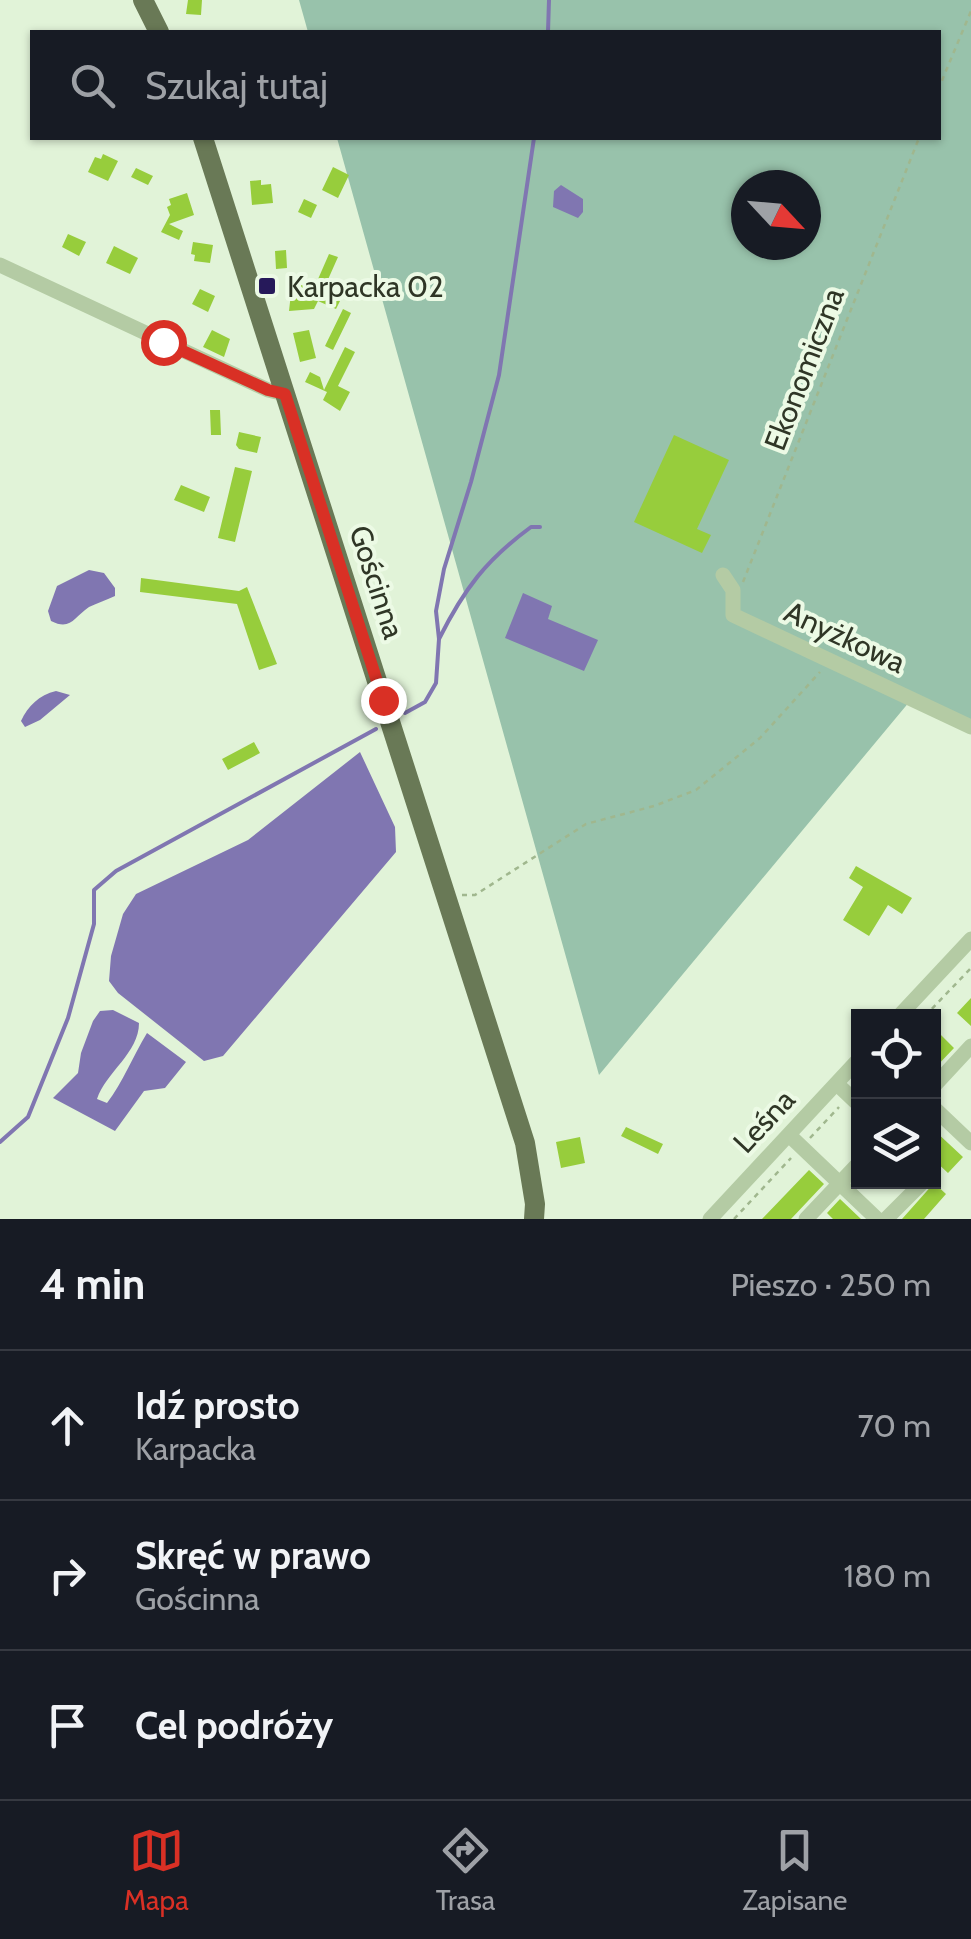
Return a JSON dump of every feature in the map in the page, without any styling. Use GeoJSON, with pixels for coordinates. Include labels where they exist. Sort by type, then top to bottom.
{"type":"FeatureCollection","features":[{"type":"Feature","properties":{"kind":"main road"},"geometry":{"type":"LineString","coordinates":[[143,0],[158,30]]}},
{"type":"Feature","properties":{"kind":"main road","name":"Gościnna"},"geometry":{"type":"LineString","coordinates":[[204,140],[525,1143],[536,1204],[534,1219]]}},
{"type":"Feature","properties":{"kind":"street"},"geometry":{"type":"LineString","coordinates":[[0,266],[268,390],[285,394]]}},
{"type":"Feature","properties":{"kind":"street","name":"Anyżkowa"},"geometry":{"type":"LineString","coordinates":[[723,575],[733,590],[734,614],[740,618],[971,727]]}},
{"type":"Feature","properties":{"kind":"street"},"geometry":{"type":"LineString","coordinates":[[906,1009],[971,940]]}},
{"type":"Feature","properties":{"kind":"street"},"geometry":{"type":"LineString","coordinates":[[941,1078],[971,1046]]}},
{"type":"Feature","properties":{"kind":"street","name":"Leśna"},"geometry":{"type":"LineString","coordinates":[[713,1218],[851,1068]]}},
{"type":"Feature","properties":{"kind":"street"},"geometry":{"type":"LineString","coordinates":[[836,1084],[852,1099]]}},
{"type":"Feature","properties":{"kind":"street"},"geometry":{"type":"LineString","coordinates":[[941,1115],[971,1143]]}},
{"type":"Feature","properties":{"kind":"street"},"geometry":{"type":"LineString","coordinates":[[789,1135],[876,1219]]}},
{"type":"Feature","properties":{"kind":"street"},"geometry":{"type":"LineString","coordinates":[[806,1219],[851,1172]]}},
{"type":"Feature","properties":{"kind":"street"},"geometry":{"type":"LineString","coordinates":[[886,1219],[915,1189]]}},
{"type":"Feature","properties":{"kind":"path"},"geometry":{"type":"LineString","coordinates":[[941,83],[971,12]]}},
{"type":"Feature","properties":{"kind":"path","name":"Ekonomiczna"},"geometry":{"type":"LineString","coordinates":[[740,618],[746,571],[918,140]]}},
{"type":"Feature","properties":{"kind":"path"},"geometry":{"type":"LineString","coordinates":[[446,895],[475,896],[586,824],[696,790],[760,738],[820,672]]}},
{"type":"Feature","properties":{"kind":"path"},"geometry":{"type":"LineString","coordinates":[[932,1009],[971,968]]}},
{"type":"Feature","properties":{"kind":"green space"},"geometry":{"type":"Polygon","coordinates":[[[299,0],[971,0],[971,723],[915,695],[599,1075],[338,140],[941,140],[941,30],[307,30],[299,0]]]}},
{"type":"Feature","properties":{"kind":"shaded area"},"geometry":{"type":"Polygon","coordinates":[[[561,185],[583,199],[583,212],[578,218],[553,207],[554,191],[561,185]]]}},
{"type":"Feature","properties":{"kind":"shaded area"},"geometry":{"type":"Polygon","coordinates":[[[89,570],[104,573],[115,588],[115,596],[89,607],[68,624],[51,621],[48,611],[57,586],[89,570]]]}},
{"type":"Feature","properties":{"kind":"shaded area"},"geometry":{"type":"Polygon","coordinates":[[[523,593],[552,606],[548,619],[598,640],[584,671],[505,638],[523,593]]]}},
{"type":"Feature","properties":{"kind":"shaded area"},"geometry":{"type":"Polygon","coordinates":[[[56,691],[70,695],[25,727],[21,721],[31,706],[56,691]]]}},
{"type":"Feature","properties":{"kind":"shaded area"},"geometry":{"type":"Polygon","coordinates":[[[360,752],[395,827],[396,852],[223,1056],[204,1061],[118,993],[109,981],[111,956],[123,914],[136,894],[248,840],[360,752]]]}},
{"type":"Feature","properties":{"kind":"shaded area"},"geometry":{"type":"Polygon","coordinates":[[[113,1010],[139,1023],[138,1034],[97,1099],[107,1103],[147,1033],[186,1062],[165,1088],[144,1091],[115,1131],[53,1098],[78,1073],[93,1021],[100,1011],[113,1010]]]}},
{"type":"Feature","properties":{"kind":"building"},"geometry":{"type":"Polygon","coordinates":[[[188,0],[202,0],[201,15],[186,14],[188,0]]]}},
{"type":"Feature","properties":{"kind":"building"},"geometry":{"type":"Polygon","coordinates":[[[103,154],[118,161],[108,181],[88,172],[95,157],[101,159],[103,154]]]}},
{"type":"Feature","properties":{"kind":"building"},"geometry":{"type":"Polygon","coordinates":[[[333,167],[349,175],[338,198],[322,190],[333,167]]]}},
{"type":"Feature","properties":{"kind":"building"},"geometry":{"type":"Polygon","coordinates":[[[136,168],[153,176],[148,185],[131,177],[136,168]]]}},
{"type":"Feature","properties":{"kind":"building"},"geometry":{"type":"Polygon","coordinates":[[[261,180],[261,185],[271,184],[273,203],[252,205],[250,181],[261,180]]]}},
{"type":"Feature","properties":{"kind":"building"},"geometry":{"type":"Polygon","coordinates":[[[187,193],[194,215],[169,224],[183,231],[179,240],[161,232],[170,215],[169,199],[187,193]]]}},
{"type":"Feature","properties":{"kind":"building"},"geometry":{"type":"Polygon","coordinates":[[[304,199],[317,205],[311,218],[298,212],[304,199]]]}},
{"type":"Feature","properties":{"kind":"building"},"geometry":{"type":"Polygon","coordinates":[[[68,234],[86,242],[79,256],[62,247],[68,234]]]}},
{"type":"Feature","properties":{"kind":"building"},"geometry":{"type":"Polygon","coordinates":[[[193,242],[213,245],[210,263],[194,261],[193,242]]]}},
{"type":"Feature","properties":{"kind":"building"},"geometry":{"type":"Polygon","coordinates":[[[114,246],[138,258],[130,274],[106,263],[114,246]]]}},
{"type":"Feature","properties":{"kind":"building"},"geometry":{"type":"Polygon","coordinates":[[[286,250],[287,268],[276,269],[275,251],[286,250]]]}},
{"type":"Feature","properties":{"kind":"building"},"geometry":{"type":"Polygon","coordinates":[[[329,254],[338,257],[322,293],[340,301],[336,309],[318,301],[314,309],[289,311],[292,284],[315,286],[329,254]]]}},
{"type":"Feature","properties":{"kind":"building"},"geometry":{"type":"Polygon","coordinates":[[[200,289],[215,296],[208,312],[192,304],[200,289]]]}},
{"type":"Feature","properties":{"kind":"building"},"geometry":{"type":"Polygon","coordinates":[[[343,309],[351,313],[333,350],[325,346],[343,309]]]}},
{"type":"Feature","properties":{"kind":"building"},"geometry":{"type":"Polygon","coordinates":[[[212,330],[230,339],[224,357],[203,347],[212,330]]]}},
{"type":"Feature","properties":{"kind":"building"},"geometry":{"type":"Polygon","coordinates":[[[309,330],[316,358],[300,362],[293,333],[309,330]]]}},
{"type":"Feature","properties":{"kind":"building"},"geometry":{"type":"Polygon","coordinates":[[[345,347],[355,352],[338,386],[350,392],[340,411],[323,400],[327,392],[305,382],[310,372],[320,377],[324,390],[345,347]]]}},
{"type":"Feature","properties":{"kind":"building"},"geometry":{"type":"Polygon","coordinates":[[[210,410],[220,410],[221,435],[211,435],[210,410]]]}},
{"type":"Feature","properties":{"kind":"building"},"geometry":{"type":"Polygon","coordinates":[[[239,432],[261,437],[257,453],[239,449],[239,432]]]}},
{"type":"Feature","properties":{"kind":"building"},"geometry":{"type":"Polygon","coordinates":[[[674,435],[729,460],[697,529],[711,535],[702,553],[634,522],[674,435]]]}},
{"type":"Feature","properties":{"kind":"building"},"geometry":{"type":"Polygon","coordinates":[[[235,467],[252,471],[235,542],[218,538],[235,467]]]}},
{"type":"Feature","properties":{"kind":"building"},"geometry":{"type":"Polygon","coordinates":[[[181,485],[210,497],[204,512],[174,500],[181,485]]]}},
{"type":"Feature","properties":{"kind":"building"},"geometry":{"type":"Polygon","coordinates":[[[141,578],[239,591],[247,587],[277,664],[259,670],[237,604],[140,592],[141,578]]]}},
{"type":"Feature","properties":{"kind":"building"},"geometry":{"type":"Polygon","coordinates":[[[254,742],[260,753],[228,770],[222,759],[254,742]]]}},
{"type":"Feature","properties":{"kind":"building"},"geometry":{"type":"Polygon","coordinates":[[[856,866],[912,898],[902,914],[888,905],[869,936],[843,920],[863,887],[849,878],[856,866]]]}},
{"type":"Feature","properties":{"kind":"building"},"geometry":{"type":"Polygon","coordinates":[[[971,998],[971,1026],[957,1013],[971,998]]]}},
{"type":"Feature","properties":{"kind":"building"},"geometry":{"type":"Polygon","coordinates":[[[941,1035],[954,1048],[941,1062],[941,1035]]]}},
{"type":"Feature","properties":{"kind":"building"},"geometry":{"type":"Polygon","coordinates":[[[626,1127],[663,1144],[658,1154],[621,1136],[626,1127]]]}},
{"type":"Feature","properties":{"kind":"building"},"geometry":{"type":"Polygon","coordinates":[[[580,1137],[585,1163],[561,1168],[556,1142],[580,1137]]]}},
{"type":"Feature","properties":{"kind":"building"},"geometry":{"type":"Polygon","coordinates":[[[941,1137],[963,1157],[948,1173],[941,1166],[941,1137]]]}},
{"type":"Feature","properties":{"kind":"building"},"geometry":{"type":"Polygon","coordinates":[[[809,1170],[824,1184],[791,1219],[762,1219],[809,1170]]]}},
{"type":"Feature","properties":{"kind":"building"},"geometry":{"type":"Polygon","coordinates":[[[929,1189],[941,1189],[946,1194],[924,1219],[902,1219],[929,1189]]]}},
{"type":"Feature","properties":{"kind":"building"},"geometry":{"type":"Polygon","coordinates":[[[840,1199],[861,1219],[833,1219],[827,1213],[840,1199]]]}},
{"type":"Feature","properties":{"kind":"waterway"},"geometry":{"type":"LineString","coordinates":[[548,30],[549,0]]}},
{"type":"Feature","properties":{"kind":"waterway"},"geometry":{"type":"LineString","coordinates":[[405,713],[425,702],[436,683],[436,611],[444,569],[499,375],[534,140]]}},
{"type":"Feature","properties":{"kind":"waterway"},"geometry":{"type":"LineString","coordinates":[[439,639],[467,590],[489,564],[531,527],[540,527]]}},
{"type":"Feature","properties":{"kind":"waterway"},"geometry":{"type":"LineString","coordinates":[[0,1142],[28,1117],[68,1018],[94,924],[94,890],[116,871],[376,729]]}},
{"type":"Feature","properties":{"kind":"place","name":"Karpacka 02"},"geometry":{"type":"Point","coordinates":[267,286]}},
{"type":"Feature","properties":{"kind":"route"},"geometry":{"type":"LineString","coordinates":[[163,342],[285,394],[383,700]]}}]}
